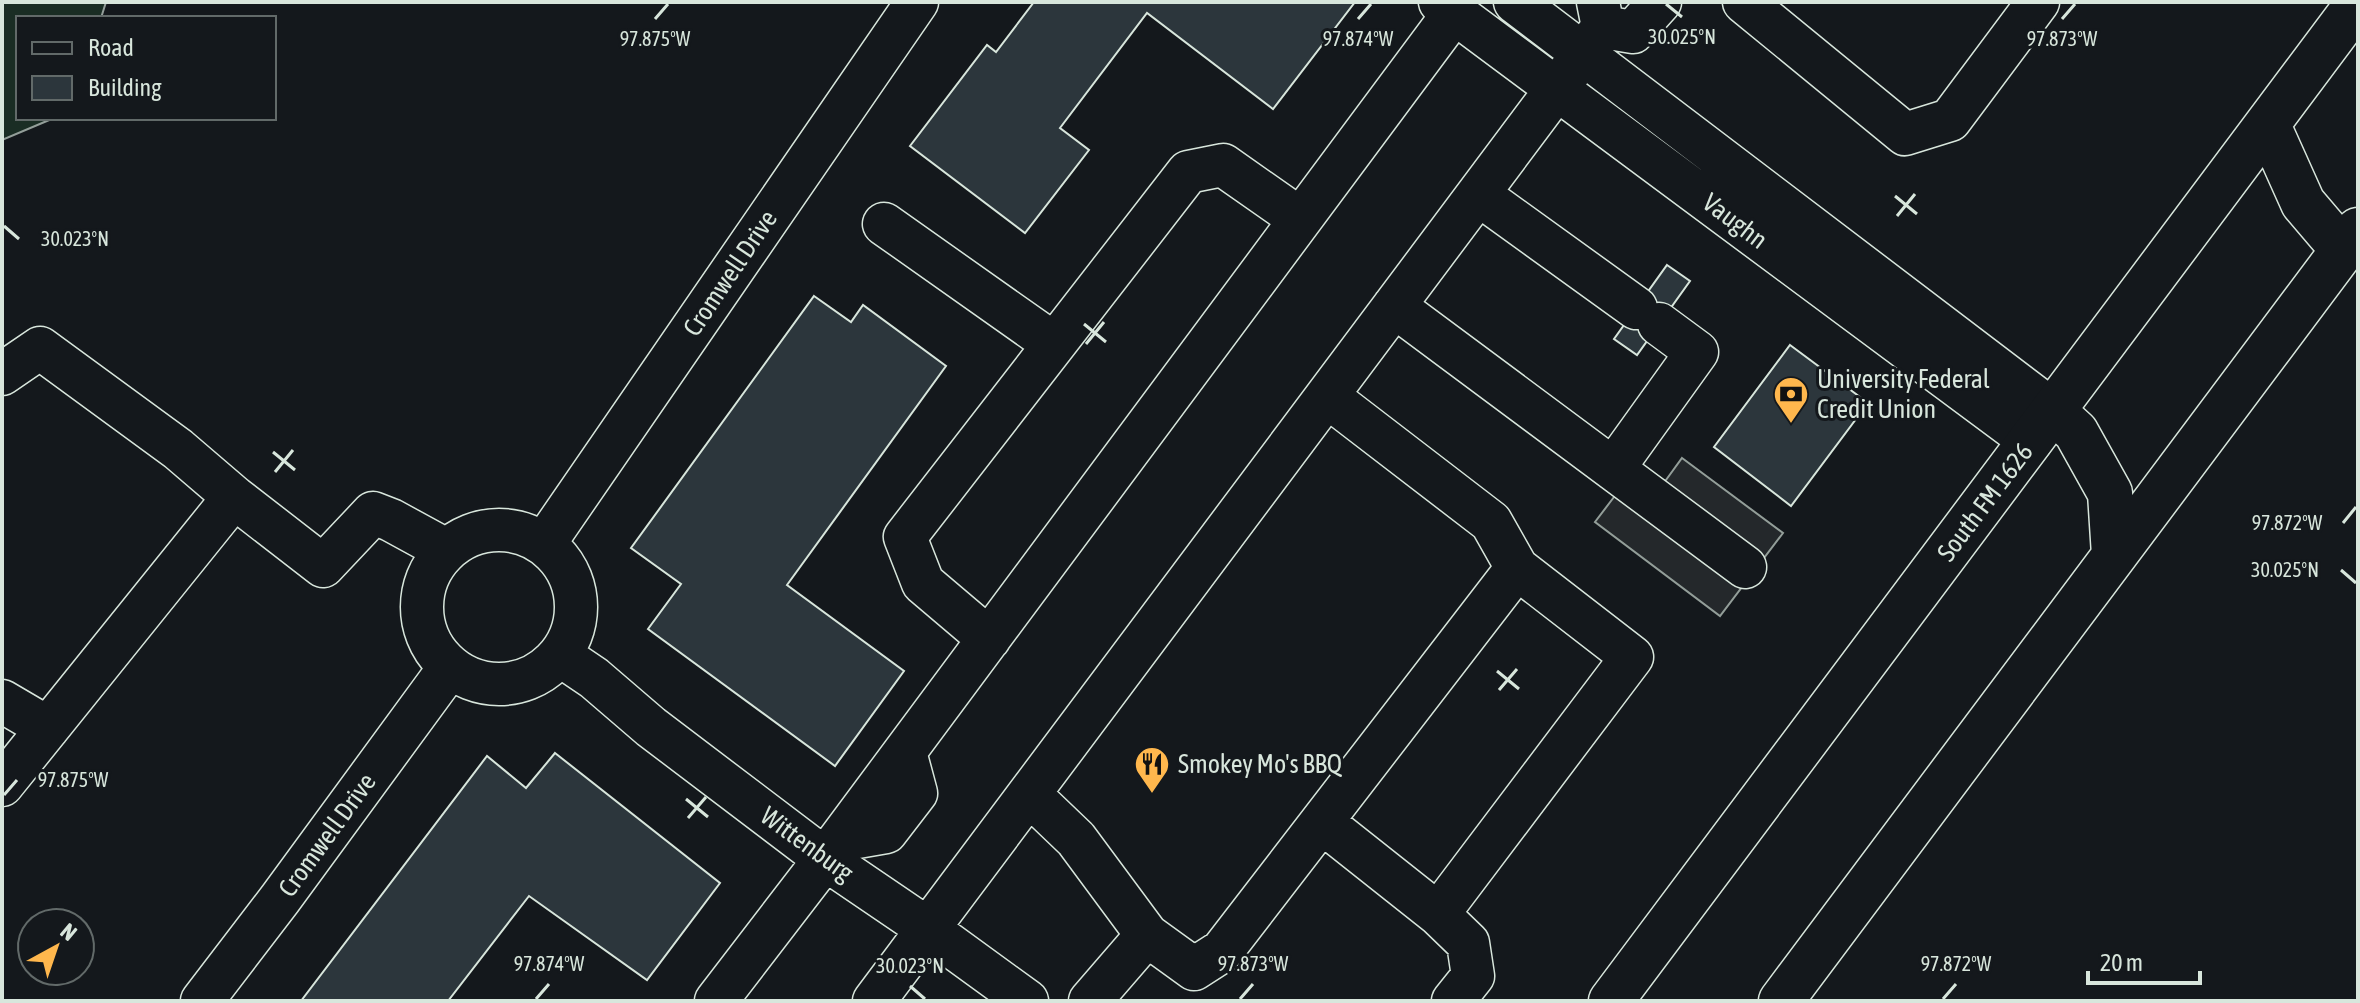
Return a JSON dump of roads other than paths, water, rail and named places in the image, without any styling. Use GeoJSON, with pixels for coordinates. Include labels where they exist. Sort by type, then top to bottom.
{"type":"FeatureCollection","features":[{"type":"Feature","properties":{"kind":"main road","name":"South FM 1626"},"geometry":{"type":"LineString","coordinates":[[1611,1001],[2358,3]]}},
{"type":"Feature","properties":{"kind":"main road"},"geometry":{"type":"LineString","coordinates":[[1781,1001],[2351,240],[2303,203],[2268,125]]}},
{"type":"Feature","properties":{"kind":"main road"},"geometry":{"type":"LineString","coordinates":[[2042,426],[2076,432],[2110,493],[2114,555]]}},
{"type":"Feature","properties":{"kind":"street","name":"Cromwell Drive"},"geometry":{"type":"LineString","coordinates":[[544,544],[917,2]]}},
{"type":"Feature","properties":{"kind":"street","name":"Vaughn"},"geometry":{"type":"LineString","coordinates":[[1515,2],[1594,28],[2042,426]]}},
{"type":"Feature","properties":{"kind":"street"},"geometry":{"type":"LineString","coordinates":[[874,1001],[1556,89],[1594,28],[1633,32],[1660,2]]}},
{"type":"Feature","properties":{"kind":"street"},"geometry":{"type":"LineString","coordinates":[[1744,2],[1905,134],[1950,120],[2038,2]]}},
{"type":"Feature","properties":{"kind":"street"},"geometry":{"type":"LineString","coordinates":[[716,1001],[832,850],[1300,219],[1447,7]]}},
{"type":"Feature","properties":{"kind":"street","name":"Vaughn"},"geometry":{"type":"LineString","coordinates":[[1447,7],[1556,89],[2042,426]]}},
{"type":"Feature","properties":{"kind":"street"},"geometry":{"type":"LineString","coordinates":[[989,639],[923,583],[905,537],[1188,172],[1223,165],[1300,219]]}},
{"type":"Feature","properties":{"kind":"street"},"geometry":{"type":"LineString","coordinates":[[1478,194],[1697,352],[1613,469]]}},
{"type":"Feature","properties":{"kind":"street"},"geometry":{"type":"LineString","coordinates":[[884,224],[1054,344]]}},
{"type":"Feature","properties":{"kind":"street"},"geometry":{"type":"LineString","coordinates":[[1394,306],[1745,567]]}},
{"type":"Feature","properties":{"kind":"street"},"geometry":{"type":"LineString","coordinates":[[2,374],[40,348],[178,449],[323,566],[373,513],[446,550]]}},
{"type":"Feature","properties":{"kind":"street"},"geometry":{"type":"LineString","coordinates":[[1327,396],[1491,522],[1517,568],[1632,657],[1438,914]]}},
{"type":"Feature","properties":{"kind":"street"},"geometry":{"type":"LineString","coordinates":[[2,785],[234,497]]}},
{"type":"Feature","properties":{"kind":"street"},"geometry":{"type":"LineString","coordinates":[[494,530],[520,533],[544,544],[561,562],[573,584],[576,608],[572,633],[560,655],[543,671],[520,682],[496,685],[472,680],[450,667],[432,648],[422,609],[422,596],[430,571],[446,550],[468,535],[494,530]]}},
{"type":"Feature","properties":{"kind":"street"},"geometry":{"type":"LineString","coordinates":[[1029,794],[1076,839],[1147,935],[1199,985],[1517,568]]}},
{"type":"Feature","properties":{"kind":"street","name":"Wittenburg"},"geometry":{"type":"LineString","coordinates":[[560,655],[594,678],[651,727],[832,850],[928,929],[1027,1001]]}},
{"type":"Feature","properties":{"kind":"street","name":"Cromwell Drive"},"geometry":{"type":"LineString","coordinates":[[202,1001],[450,667]]}},
{"type":"Feature","properties":{"kind":"street"},"geometry":{"type":"LineString","coordinates":[[2,701],[48,728]]}},
{"type":"Feature","properties":{"kind":"street"},"geometry":{"type":"LineString","coordinates":[[1322,822],[1438,914],[1468,943],[1473,976],[1453,1001]]}},
{"type":"Feature","properties":{"kind":"street"},"geometry":{"type":"LineString","coordinates":[[1090,1001],[1147,935]]}},
{"type":"Feature","properties":{"kind":"place","name":"University Federal Credit Union"},"geometry":{"type":"Point","coordinates":[1791,425]}},
{"type":"Feature","properties":{"kind":"place","name":"Smokey Mo's BBQ"},"geometry":{"type":"Point","coordinates":[1152,795]}}]}
